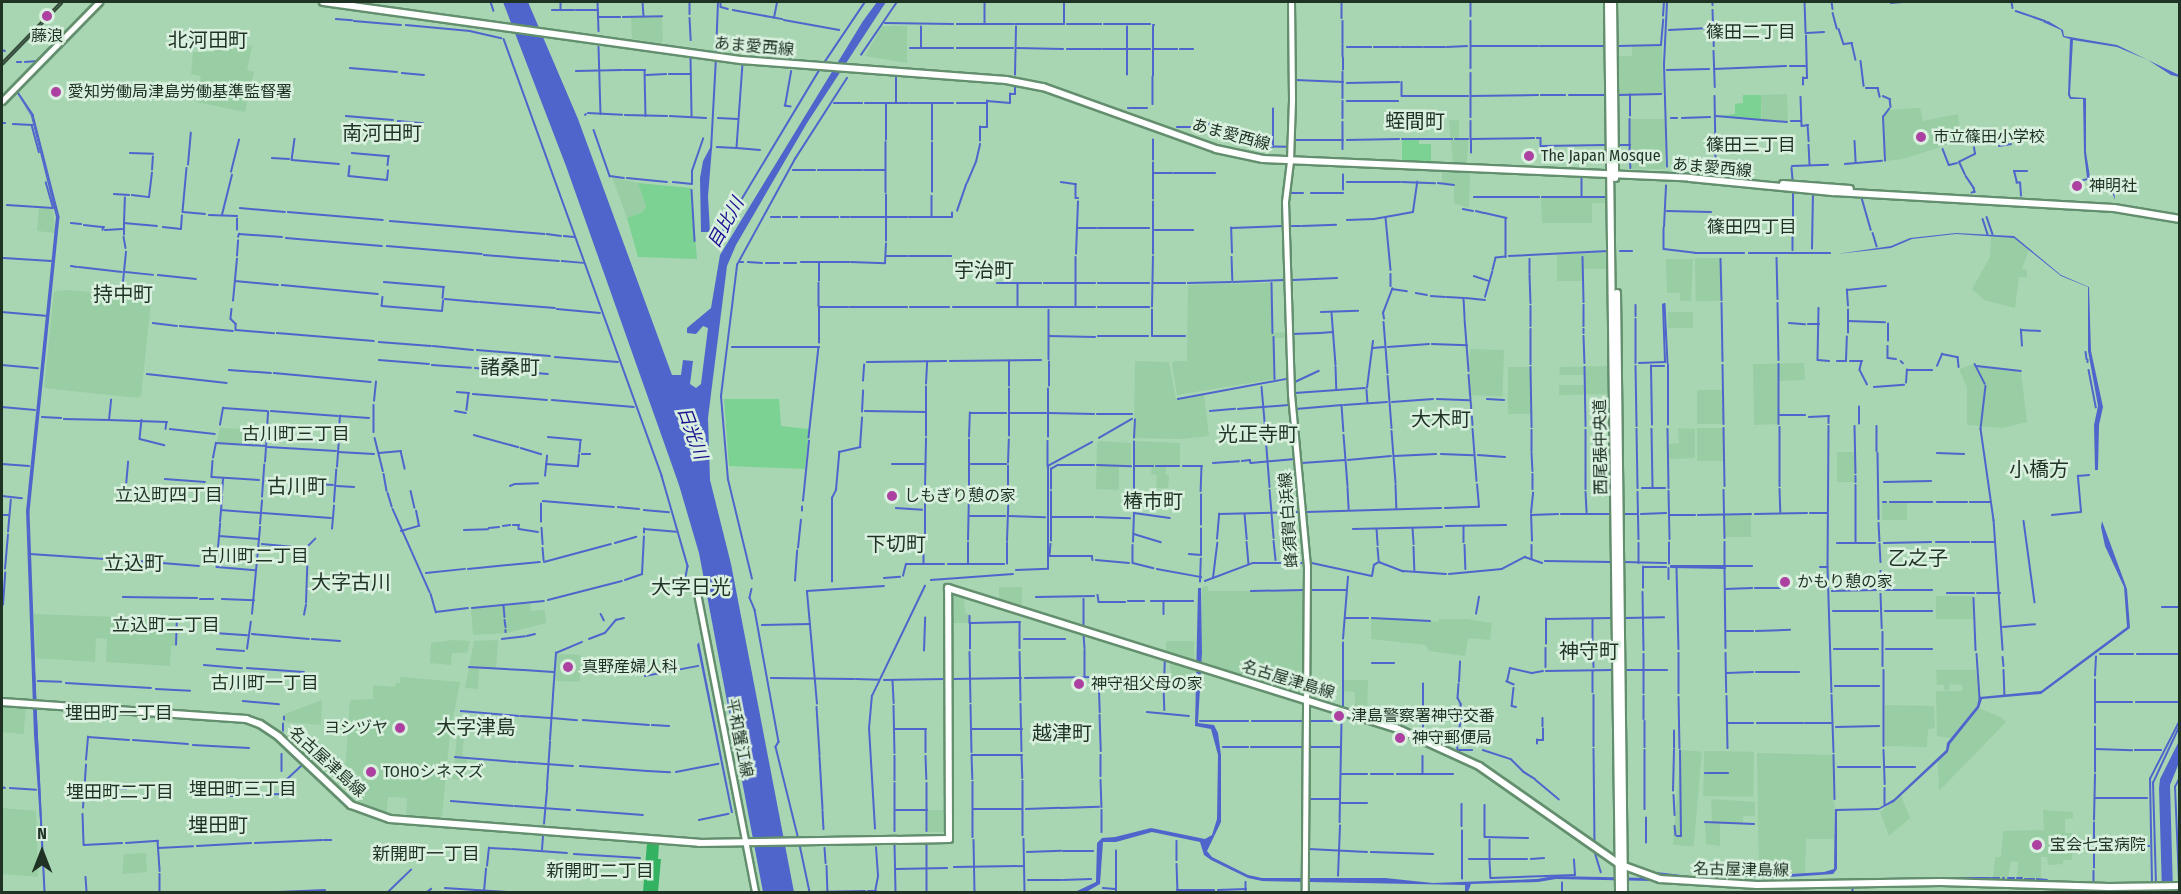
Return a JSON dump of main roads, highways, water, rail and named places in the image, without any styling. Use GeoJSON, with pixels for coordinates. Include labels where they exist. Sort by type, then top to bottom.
{"type":"FeatureCollection","features":[{"type":"Feature","properties":{"kind":"main road"},"geometry":{"type":"LineString","coordinates":[[2,101],[99,2]]}},
{"type":"Feature","properties":{"kind":"main road","name":"あま愛西線"},"geometry":{"type":"LineString","coordinates":[[323,2],[716,55],[815,64],[1000,75],[1028,80],[1221,147],[1290,160],[1716,179],[1834,192],[2115,208],[2180,218]]}},
{"type":"Feature","properties":{"kind":"main road","name":"あま愛西線"},"geometry":{"type":"LineString","coordinates":[[347,2],[506,26]]}},
{"type":"Feature","properties":{"kind":"main road","name":"蜂須賀白浜線"},"geometry":{"type":"LineString","coordinates":[[1291,2],[1290,160],[1285,202],[1290,381],[1307,567],[1305,892]]}},
{"type":"Feature","properties":{"kind":"main road","name":"西尾張中央道"},"geometry":{"type":"LineString","coordinates":[[1611,2],[1622,879],[1624,892]]}},
{"type":"Feature","properties":{"kind":"main road","name":"平和蟹江線"},"geometry":{"type":"LineString","coordinates":[[696,588],[755,892]]}},
{"type":"Feature","properties":{"kind":"main road","name":"名古屋津島線"},"geometry":{"type":"LineString","coordinates":[[2,702],[246,719],[260,724],[279,737],[351,805],[382,818],[651,840],[745,842],[949,839],[948,588],[1396,728],[1479,766],[1622,865],[1653,876],[1685,882],[1747,885],[1996,882],[2180,886]]}},
{"type":"Feature","properties":{"kind":"main road","name":"西尾張中央道"},"geometry":{"type":"LineString","coordinates":[[1619,892],[1622,879]]}},
{"type":"Feature","properties":{"kind":"water","name":"日光川"},"geometry":{"type":"Polygon","coordinates":[[[503,2],[528,2],[578,119],[672,375],[681,375],[683,360],[693,361],[690,384],[696,388],[701,384],[708,328],[703,326],[696,334],[687,333],[687,328],[711,308],[720,255],[863,21],[877,2],[886,2],[807,123],[736,245],[727,266],[708,418],[710,480],[731,564],[794,892],[763,892],[699,553],[679,485],[566,166],[503,2]]]}},
{"type":"Feature","properties":{"kind":"water"},"geometry":{"type":"Polygon","coordinates":[[[2048,21],[2063,30],[2064,36],[2117,45],[2148,60],[2117,47],[2073,40],[2070,94],[2071,97],[2086,98],[2086,152],[2090,177],[2114,185],[2115,200],[2110,186],[2087,178],[2083,99],[2070,99],[2068,95],[2070,39],[2063,37],[2061,30],[2043,22],[2048,21]]]}},
{"type":"Feature","properties":{"kind":"water"},"geometry":{"type":"Polygon","coordinates":[[[2148,60],[2179,75],[2179,77],[2171,75],[2148,60]]]}},
{"type":"Feature","properties":{"kind":"water"},"geometry":{"type":"Polygon","coordinates":[[[17,93],[32,116],[58,218],[28,517],[45,892],[34,735],[26,511],[56,217],[31,116],[17,93]]]}},
{"type":"Feature","properties":{"kind":"water"},"geometry":{"type":"Polygon","coordinates":[[[712,148],[708,196],[710,232],[701,232],[700,178],[703,161],[712,148]]]}},
{"type":"Feature","properties":{"kind":"water"},"geometry":{"type":"Polygon","coordinates":[[[1956,233],[2014,236],[2061,275],[2089,287],[2091,351],[2103,407],[2099,425],[2098,470],[2095,470],[2094,425],[2098,406],[2088,351],[2088,287],[2061,276],[2014,238],[1956,234],[1912,239],[1891,248],[1837,254],[1891,246],[1910,238],[1956,233]]]}},
{"type":"Feature","properties":{"kind":"water"},"geometry":{"type":"Polygon","coordinates":[[[2102,521],[2127,589],[2130,628],[2041,694],[1982,699],[1979,708],[1950,744],[1948,752],[1894,802],[1878,810],[1837,811],[1837,869],[1833,874],[1775,878],[1710,875],[1701,880],[1658,875],[1651,881],[1556,879],[1538,882],[1471,884],[1468,892],[1465,892],[1465,885],[1262,881],[1248,878],[1211,860],[1204,855],[1200,842],[1152,832],[1116,842],[1103,842],[1100,884],[1086,892],[1075,892],[1096,882],[1097,843],[1102,838],[1151,828],[1205,839],[1212,835],[1217,819],[1218,755],[1211,729],[1195,726],[1198,588],[1201,588],[1202,653],[1198,723],[1214,725],[1218,733],[1221,755],[1221,822],[1207,851],[1212,857],[1248,875],[1262,878],[1385,878],[1433,883],[1537,879],[1554,876],[1649,878],[1656,872],[1699,877],[1710,872],[1774,875],[1824,872],[1834,869],[1835,799],[1835,809],[1879,808],[1894,799],[1946,750],[1947,743],[1977,706],[1979,697],[2041,691],[2127,627],[2124,587],[2105,546],[2102,521]]]}},
{"type":"Feature","properties":{"kind":"water"},"geometry":{"type":"Polygon","coordinates":[[[699,642],[733,813],[731,813],[697,645],[699,642]]]}},
{"type":"Feature","properties":{"kind":"water"},"geometry":{"type":"Polygon","coordinates":[[[2179,741],[2179,763],[2170,785],[2173,892],[2162,892],[2160,779],[2179,741]]]}},
{"type":"Feature","properties":{"kind":"waterway"},"geometry":{"type":"LineString","coordinates":[[491,2],[494,11]]}},
{"type":"Feature","properties":{"kind":"waterway"},"geometry":{"type":"LineString","coordinates":[[561,2],[561,10]]}},
{"type":"Feature","properties":{"kind":"waterway"},"geometry":{"type":"LineString","coordinates":[[598,2],[599,31]]}},
{"type":"Feature","properties":{"kind":"waterway"},"geometry":{"type":"LineString","coordinates":[[643,2],[644,16]]}},
{"type":"Feature","properties":{"kind":"waterway"},"geometry":{"type":"LineString","coordinates":[[690,2],[690,14]]}},
{"type":"Feature","properties":{"kind":"waterway"},"geometry":{"type":"LineString","coordinates":[[716,54],[718,2]]}},
{"type":"Feature","properties":{"kind":"waterway"},"geometry":{"type":"LineString","coordinates":[[721,2],[721,7],[728,9]]}},
{"type":"Feature","properties":{"kind":"waterway"},"geometry":{"type":"LineString","coordinates":[[774,18],[777,2]]}},
{"type":"Feature","properties":{"kind":"waterway"},"geometry":{"type":"LineString","coordinates":[[824,63],[865,2]]}},
{"type":"Feature","properties":{"kind":"waterway"},"geometry":{"type":"LineString","coordinates":[[861,55],[897,2]]}},
{"type":"Feature","properties":{"kind":"waterway"},"geometry":{"type":"LineString","coordinates":[[985,2],[985,24]]}},
{"type":"Feature","properties":{"kind":"waterway"},"geometry":{"type":"LineString","coordinates":[[1015,24],[1064,24],[1064,2]]}},
{"type":"Feature","properties":{"kind":"waterway"},"geometry":{"type":"LineString","coordinates":[[1342,2],[1342,18]]}},
{"type":"Feature","properties":{"kind":"waterway"},"geometry":{"type":"LineString","coordinates":[[1471,2],[1471,16]]}},
{"type":"Feature","properties":{"kind":"waterway"},"geometry":{"type":"LineString","coordinates":[[1663,16],[1664,2]]}},
{"type":"Feature","properties":{"kind":"waterway"},"geometry":{"type":"LineString","coordinates":[[1667,2],[1664,64],[1667,167]]}},
{"type":"Feature","properties":{"kind":"waterway"},"geometry":{"type":"LineString","coordinates":[[1805,2],[1806,33]]}},
{"type":"Feature","properties":{"kind":"waterway"},"geometry":{"type":"LineString","coordinates":[[1832,2],[1833,9]]}},
{"type":"Feature","properties":{"kind":"waterway"},"geometry":{"type":"LineString","coordinates":[[1891,3],[1902,2]]}},
{"type":"Feature","properties":{"kind":"waterway"},"geometry":{"type":"LineString","coordinates":[[2012,2],[2013,8]]}},
{"type":"Feature","properties":{"kind":"waterway"},"geometry":{"type":"LineString","coordinates":[[552,10],[574,10]]}},
{"type":"Feature","properties":{"kind":"waterway"},"geometry":{"type":"LineString","coordinates":[[576,10],[598,10]]}},
{"type":"Feature","properties":{"kind":"waterway"},"geometry":{"type":"LineString","coordinates":[[733,10],[782,19]]}},
{"type":"Feature","properties":{"kind":"waterway"},"geometry":{"type":"LineString","coordinates":[[1713,10],[1714,46]]}},
{"type":"Feature","properties":{"kind":"waterway"},"geometry":{"type":"LineString","coordinates":[[2016,11],[2045,21]]}},
{"type":"Feature","properties":{"kind":"waterway"},"geometry":{"type":"LineString","coordinates":[[1833,13],[1837,28]]}},
{"type":"Feature","properties":{"kind":"waterway"},"geometry":{"type":"LineString","coordinates":[[623,17],[662,16]]}},
{"type":"Feature","properties":{"kind":"waterway"},"geometry":{"type":"LineString","coordinates":[[598,17],[620,17]]}},
{"type":"Feature","properties":{"kind":"waterway"},"geometry":{"type":"LineString","coordinates":[[690,18],[691,40]]}},
{"type":"Feature","properties":{"kind":"waterway"},"geometry":{"type":"LineString","coordinates":[[336,19],[352,20]]}},
{"type":"Feature","properties":{"kind":"waterway"},"geometry":{"type":"LineString","coordinates":[[784,20],[839,30]]}},
{"type":"Feature","properties":{"kind":"waterway"},"geometry":{"type":"LineString","coordinates":[[1618,46],[1661,45],[1663,20]]}},
{"type":"Feature","properties":{"kind":"waterway"},"geometry":{"type":"LineString","coordinates":[[354,21],[401,25]]}},
{"type":"Feature","properties":{"kind":"waterway"},"geometry":{"type":"LineString","coordinates":[[1343,21],[1343,43]]}},
{"type":"Feature","properties":{"kind":"waterway"},"geometry":{"type":"LineString","coordinates":[[1471,21],[1471,68]]}},
{"type":"Feature","properties":{"kind":"waterway"},"geometry":{"type":"LineString","coordinates":[[885,23],[953,24]]}},
{"type":"Feature","properties":{"kind":"waterway"},"geometry":{"type":"LineString","coordinates":[[957,24],[1013,24]]}},
{"type":"Feature","properties":{"kind":"waterway"},"geometry":{"type":"LineString","coordinates":[[1067,24],[1101,24]]}},
{"type":"Feature","properties":{"kind":"waterway"},"geometry":{"type":"LineString","coordinates":[[1104,24],[1150,24]]}},
{"type":"Feature","properties":{"kind":"waterway"},"geometry":{"type":"LineString","coordinates":[[406,25],[470,31],[501,38]]}},
{"type":"Feature","properties":{"kind":"waterway"},"geometry":{"type":"LineString","coordinates":[[1713,28],[1784,26]]}},
{"type":"Feature","properties":{"kind":"waterway"},"geometry":{"type":"LineString","coordinates":[[921,27],[921,47]]}},
{"type":"Feature","properties":{"kind":"waterway"},"geometry":{"type":"LineString","coordinates":[[1015,75],[1016,27]]}},
{"type":"Feature","properties":{"kind":"waterway"},"geometry":{"type":"LineString","coordinates":[[1127,27],[1127,75]]}},
{"type":"Feature","properties":{"kind":"waterway"},"geometry":{"type":"LineString","coordinates":[[1153,27],[1153,76]]}},
{"type":"Feature","properties":{"kind":"waterway"},"geometry":{"type":"LineString","coordinates":[[1669,30],[1709,28]]}},
{"type":"Feature","properties":{"kind":"waterway"},"geometry":{"type":"LineString","coordinates":[[1839,29],[1844,44],[1852,43],[1856,60]]}},
{"type":"Feature","properties":{"kind":"waterway"},"geometry":{"type":"LineString","coordinates":[[1807,33],[1824,32]]}},
{"type":"Feature","properties":{"kind":"waterway"},"geometry":{"type":"LineString","coordinates":[[1803,85],[1803,78],[1807,78],[1806,36]]}},
{"type":"Feature","properties":{"kind":"waterway"},"geometry":{"type":"LineString","coordinates":[[504,39],[662,476],[688,566],[686,577]]}},
{"type":"Feature","properties":{"kind":"waterway"},"geometry":{"type":"LineString","coordinates":[[1343,45],[1343,56]]}},
{"type":"Feature","properties":{"kind":"waterway"},"geometry":{"type":"LineString","coordinates":[[1447,47],[1467,46]]}},
{"type":"Feature","properties":{"kind":"waterway"},"geometry":{"type":"LineString","coordinates":[[1471,46],[1538,46]]}},
{"type":"Feature","properties":{"kind":"waterway"},"geometry":{"type":"LineString","coordinates":[[1540,46],[1605,46]]}},
{"type":"Feature","properties":{"kind":"waterway"},"geometry":{"type":"LineString","coordinates":[[599,47],[601,114]]}},
{"type":"Feature","properties":{"kind":"waterway"},"geometry":{"type":"LineString","coordinates":[[1347,47],[1371,47]]}},
{"type":"Feature","properties":{"kind":"waterway"},"geometry":{"type":"LineString","coordinates":[[1374,47],[1399,47]]}},
{"type":"Feature","properties":{"kind":"waterway"},"geometry":{"type":"LineString","coordinates":[[1401,47],[1422,47]]}},
{"type":"Feature","properties":{"kind":"waterway"},"geometry":{"type":"LineString","coordinates":[[1424,47],[1445,47]]}},
{"type":"Feature","properties":{"kind":"waterway"},"geometry":{"type":"LineString","coordinates":[[910,48],[953,48]]}},
{"type":"Feature","properties":{"kind":"waterway"},"geometry":{"type":"LineString","coordinates":[[957,48],[1013,48]]}},
{"type":"Feature","properties":{"kind":"waterway"},"geometry":{"type":"LineString","coordinates":[[1017,48],[1063,49]]}},
{"type":"Feature","properties":{"kind":"waterway"},"geometry":{"type":"LineString","coordinates":[[1067,49],[1101,49]]}},
{"type":"Feature","properties":{"kind":"waterway"},"geometry":{"type":"LineString","coordinates":[[1103,49],[1150,49]]}},
{"type":"Feature","properties":{"kind":"waterway"},"geometry":{"type":"LineString","coordinates":[[1154,49],[1177,49]]}},
{"type":"Feature","properties":{"kind":"waterway"},"geometry":{"type":"LineString","coordinates":[[1180,49],[1193,49]]}},
{"type":"Feature","properties":{"kind":"waterway"},"geometry":{"type":"LineString","coordinates":[[1714,51],[1715,87]]}},
{"type":"Feature","properties":{"kind":"waterway"},"geometry":{"type":"LineString","coordinates":[[691,57],[692,117]]}},
{"type":"Feature","properties":{"kind":"waterway"},"geometry":{"type":"LineString","coordinates":[[1343,58],[1343,70]]}},
{"type":"Feature","properties":{"kind":"waterway"},"geometry":{"type":"LineString","coordinates":[[711,150],[716,59]]}},
{"type":"Feature","properties":{"kind":"waterway"},"geometry":{"type":"LineString","coordinates":[[25,62],[37,61]]}},
{"type":"Feature","properties":{"kind":"waterway"},"geometry":{"type":"LineString","coordinates":[[1861,61],[1864,86]]}},
{"type":"Feature","properties":{"kind":"waterway"},"geometry":{"type":"LineString","coordinates":[[743,64],[737,148],[760,150]]}},
{"type":"Feature","properties":{"kind":"waterway"},"geometry":{"type":"LineString","coordinates":[[1714,69],[1786,66]]}},
{"type":"Feature","properties":{"kind":"waterway"},"geometry":{"type":"LineString","coordinates":[[1790,66],[1806,66]]}},
{"type":"Feature","properties":{"kind":"waterway","name":"目比川"},"geometry":{"type":"LineString","coordinates":[[713,226],[722,232],[821,67]]}},
{"type":"Feature","properties":{"kind":"waterway"},"geometry":{"type":"LineString","coordinates":[[350,68],[397,72]]}},
{"type":"Feature","properties":{"kind":"waterway"},"geometry":{"type":"LineString","coordinates":[[1667,70],[1709,69]]}},
{"type":"Feature","properties":{"kind":"waterway"},"geometry":{"type":"LineString","coordinates":[[576,71],[622,70]]}},
{"type":"Feature","properties":{"kind":"waterway"},"geometry":{"type":"LineString","coordinates":[[624,70],[645,70],[646,116]]}},
{"type":"Feature","properties":{"kind":"waterway"},"geometry":{"type":"LineString","coordinates":[[791,72],[785,106],[791,107]]}},
{"type":"Feature","properties":{"kind":"waterway"},"geometry":{"type":"LineString","coordinates":[[1343,72],[1343,98]]}},
{"type":"Feature","properties":{"kind":"waterway"},"geometry":{"type":"LineString","coordinates":[[402,73],[424,75]]}},
{"type":"Feature","properties":{"kind":"waterway"},"geometry":{"type":"LineString","coordinates":[[1471,73],[1471,117]]}},
{"type":"Feature","properties":{"kind":"waterway"},"geometry":{"type":"LineString","coordinates":[[646,75],[666,74]]}},
{"type":"Feature","properties":{"kind":"waterway"},"geometry":{"type":"LineString","coordinates":[[669,74],[691,74]]}},
{"type":"Feature","properties":{"kind":"waterway"},"geometry":{"type":"LineString","coordinates":[[1153,77],[1153,104]]}},
{"type":"Feature","properties":{"kind":"waterway"},"geometry":{"type":"LineString","coordinates":[[752,579],[728,480],[721,396],[737,265],[795,159],[847,78]]}},
{"type":"Feature","properties":{"kind":"waterway"},"geometry":{"type":"LineString","coordinates":[[896,78],[896,103]]}},
{"type":"Feature","properties":{"kind":"waterway"},"geometry":{"type":"LineString","coordinates":[[1296,80],[1343,82]]}},
{"type":"Feature","properties":{"kind":"waterway"},"geometry":{"type":"LineString","coordinates":[[1347,83],[1399,82]]}},
{"type":"Feature","properties":{"kind":"waterway"},"geometry":{"type":"LineString","coordinates":[[1402,82],[1402,96],[1468,96]]}},
{"type":"Feature","properties":{"kind":"waterway"},"geometry":{"type":"LineString","coordinates":[[980,141],[980,127],[987,127],[987,101],[1010,103],[1010,94],[1015,94],[1015,85]]}},
{"type":"Feature","properties":{"kind":"waterway"},"geometry":{"type":"LineString","coordinates":[[1866,88],[1878,88],[1880,97]]}},
{"type":"Feature","properties":{"kind":"waterway"},"geometry":{"type":"LineString","coordinates":[[17,91],[33,115],[59,217],[29,512],[36,699]]}},
{"type":"Feature","properties":{"kind":"waterway"},"geometry":{"type":"LineString","coordinates":[[1619,95],[1661,94]]}},
{"type":"Feature","properties":{"kind":"waterway"},"geometry":{"type":"LineString","coordinates":[[1471,96],[1538,95]]}},
{"type":"Feature","properties":{"kind":"waterway"},"geometry":{"type":"LineString","coordinates":[[1541,95],[1565,95]]}},
{"type":"Feature","properties":{"kind":"waterway"},"geometry":{"type":"LineString","coordinates":[[1569,95],[1604,95]]}},
{"type":"Feature","properties":{"kind":"waterway"},"geometry":{"type":"LineString","coordinates":[[1630,95],[1630,116]]}},
{"type":"Feature","properties":{"kind":"waterway"},"geometry":{"type":"LineString","coordinates":[[1715,96],[1716,135]]}},
{"type":"Feature","properties":{"kind":"waterway"},"geometry":{"type":"LineString","coordinates":[[1883,96],[1890,99],[1891,107]]}},
{"type":"Feature","properties":{"kind":"waterway"},"geometry":{"type":"LineString","coordinates":[[1801,97],[1802,126],[1808,125],[1809,141]]}},
{"type":"Feature","properties":{"kind":"waterway"},"geometry":{"type":"LineString","coordinates":[[1343,101],[1343,118]]}},
{"type":"Feature","properties":{"kind":"waterway"},"geometry":{"type":"LineString","coordinates":[[1347,101],[1398,101]]}},
{"type":"Feature","properties":{"kind":"waterway"},"geometry":{"type":"LineString","coordinates":[[834,103],[862,103]]}},
{"type":"Feature","properties":{"kind":"waterway"},"geometry":{"type":"LineString","coordinates":[[865,103],[908,103]]}},
{"type":"Feature","properties":{"kind":"waterway"},"geometry":{"type":"LineString","coordinates":[[910,103],[953,103]]}},
{"type":"Feature","properties":{"kind":"waterway"},"geometry":{"type":"LineString","coordinates":[[957,103],[986,103]]}},
{"type":"Feature","properties":{"kind":"waterway"},"geometry":{"type":"LineString","coordinates":[[886,104],[886,140]]}},
{"type":"Feature","properties":{"kind":"waterway"},"geometry":{"type":"LineString","coordinates":[[932,104],[932,140]]}},
{"type":"Feature","properties":{"kind":"waterway"},"geometry":{"type":"LineString","coordinates":[[1128,108],[1147,108]]}},
{"type":"Feature","properties":{"kind":"waterway"},"geometry":{"type":"LineString","coordinates":[[1273,109],[1273,147]]}},
{"type":"Feature","properties":{"kind":"waterway"},"geometry":{"type":"LineString","coordinates":[[1885,161],[1883,117],[1889,109]]}},
{"type":"Feature","properties":{"kind":"waterway"},"geometry":{"type":"LineString","coordinates":[[588,113],[622,115]]}},
{"type":"Feature","properties":{"kind":"waterway"},"geometry":{"type":"LineString","coordinates":[[625,115],[667,116]]}},
{"type":"Feature","properties":{"kind":"waterway"},"geometry":{"type":"LineString","coordinates":[[346,116],[393,120]]}},
{"type":"Feature","properties":{"kind":"waterway"},"geometry":{"type":"LineString","coordinates":[[670,116],[706,118]]}},
{"type":"Feature","properties":{"kind":"waterway"},"geometry":{"type":"LineString","coordinates":[[1716,116],[1787,122]]}},
{"type":"Feature","properties":{"kind":"waterway"},"geometry":{"type":"LineString","coordinates":[[1682,118],[1710,117]]}},
{"type":"Feature","properties":{"kind":"waterway"},"geometry":{"type":"LineString","coordinates":[[718,118],[738,119]]}},
{"type":"Feature","properties":{"kind":"waterway"},"geometry":{"type":"LineString","coordinates":[[1671,118],[1677,118]]}},
{"type":"Feature","properties":{"kind":"waterway"},"geometry":{"type":"LineString","coordinates":[[1630,119],[1630,145]]}},
{"type":"Feature","properties":{"kind":"waterway"},"geometry":{"type":"LineString","coordinates":[[398,121],[423,123]]}},
{"type":"Feature","properties":{"kind":"waterway"},"geometry":{"type":"LineString","coordinates":[[1471,121],[1471,139],[1534,138]]}},
{"type":"Feature","properties":{"kind":"waterway"},"geometry":{"type":"LineString","coordinates":[[1791,121],[1801,121]]}},
{"type":"Feature","properties":{"kind":"waterway"},"geometry":{"type":"LineString","coordinates":[[1343,122],[1343,149]]}},
{"type":"Feature","properties":{"kind":"waterway"},"geometry":{"type":"LineString","coordinates":[[1195,127],[1195,123],[1214,124],[1214,130],[1220,130],[1220,134],[1246,145]]}},
{"type":"Feature","properties":{"kind":"waterway"},"geometry":{"type":"LineString","coordinates":[[13,124],[32,125],[39,152]]}},
{"type":"Feature","properties":{"kind":"waterway"},"geometry":{"type":"LineString","coordinates":[[1177,127],[1193,127]]}},
{"type":"Feature","properties":{"kind":"waterway"},"geometry":{"type":"LineString","coordinates":[[594,130],[610,176],[624,178]]}},
{"type":"Feature","properties":{"kind":"waterway"},"geometry":{"type":"LineString","coordinates":[[188,165],[191,133]]}},
{"type":"Feature","properties":{"kind":"waterway"},"geometry":{"type":"LineString","coordinates":[[1541,138],[1541,146],[1606,145]]}},
{"type":"Feature","properties":{"kind":"waterway"},"geometry":{"type":"LineString","coordinates":[[295,139],[292,160],[339,164]]}},
{"type":"Feature","properties":{"kind":"waterway"},"geometry":{"type":"LineString","coordinates":[[673,182],[692,184],[692,171],[703,139]]}},
{"type":"Feature","properties":{"kind":"waterway"},"geometry":{"type":"LineString","coordinates":[[1347,140],[1399,139]]}},
{"type":"Feature","properties":{"kind":"waterway"},"geometry":{"type":"LineString","coordinates":[[1402,139],[1452,139]]}},
{"type":"Feature","properties":{"kind":"waterway"},"geometry":{"type":"LineString","coordinates":[[1455,139],[1468,139]]}},
{"type":"Feature","properties":{"kind":"waterway"},"geometry":{"type":"LineString","coordinates":[[231,172],[239,140]]}},
{"type":"Feature","properties":{"kind":"waterway"},"geometry":{"type":"LineString","coordinates":[[1153,140],[1153,160]]}},
{"type":"Feature","properties":{"kind":"waterway"},"geometry":{"type":"LineString","coordinates":[[1294,140],[1343,140]]}},
{"type":"Feature","properties":{"kind":"waterway"},"geometry":{"type":"LineString","coordinates":[[1471,140],[1471,153]]}},
{"type":"Feature","properties":{"kind":"waterway"},"geometry":{"type":"LineString","coordinates":[[1716,140],[1716,158]]}},
{"type":"Feature","properties":{"kind":"waterway"},"geometry":{"type":"LineString","coordinates":[[1855,141],[1856,163]]}},
{"type":"Feature","properties":{"kind":"waterway"},"geometry":{"type":"LineString","coordinates":[[886,142],[886,192]]}},
{"type":"Feature","properties":{"kind":"waterway"},"geometry":{"type":"LineString","coordinates":[[932,143],[932,192]]}},
{"type":"Feature","properties":{"kind":"waterway"},"geometry":{"type":"LineString","coordinates":[[967,183],[976,162],[980,144]]}},
{"type":"Feature","properties":{"kind":"waterway"},"geometry":{"type":"LineString","coordinates":[[1999,146],[2011,144]]}},
{"type":"Feature","properties":{"kind":"waterway"},"geometry":{"type":"LineString","coordinates":[[1619,145],[1630,145],[1631,168]]}},
{"type":"Feature","properties":{"kind":"waterway"},"geometry":{"type":"LineString","coordinates":[[1809,145],[1810,165]]}},
{"type":"Feature","properties":{"kind":"waterway"},"geometry":{"type":"LineString","coordinates":[[1248,146],[1287,147]]}},
{"type":"Feature","properties":{"kind":"waterway"},"geometry":{"type":"LineString","coordinates":[[717,147],[736,148]]}},
{"type":"Feature","properties":{"kind":"waterway"},"geometry":{"type":"LineString","coordinates":[[1965,175],[1959,162],[1975,154],[1974,148]]}},
{"type":"Feature","properties":{"kind":"waterway"},"geometry":{"type":"LineString","coordinates":[[1943,149],[1949,165],[1957,163]]}},
{"type":"Feature","properties":{"kind":"waterway"},"geometry":{"type":"LineString","coordinates":[[130,153],[153,154]]}},
{"type":"Feature","properties":{"kind":"waterway"},"geometry":{"type":"LineString","coordinates":[[352,153],[389,156],[388,165]]}},
{"type":"Feature","properties":{"kind":"waterway"},"geometry":{"type":"LineString","coordinates":[[152,170],[153,157]]}},
{"type":"Feature","properties":{"kind":"waterway"},"geometry":{"type":"LineString","coordinates":[[272,158],[289,159]]}},
{"type":"Feature","properties":{"kind":"waterway"},"geometry":{"type":"LineString","coordinates":[[1845,164],[1882,161]]}},
{"type":"Feature","properties":{"kind":"waterway"},"geometry":{"type":"LineString","coordinates":[[1153,163],[1153,199]]}},
{"type":"Feature","properties":{"kind":"waterway"},"geometry":{"type":"LineString","coordinates":[[1792,166],[1828,165]]}},
{"type":"Feature","properties":{"kind":"waterway"},"geometry":{"type":"LineString","coordinates":[[350,166],[349,176],[387,180],[388,171]]}},
{"type":"Feature","properties":{"kind":"waterway"},"geometry":{"type":"LineString","coordinates":[[187,168],[183,212],[205,214]]}},
{"type":"Feature","properties":{"kind":"waterway"},"geometry":{"type":"LineString","coordinates":[[1792,168],[1793,180]]}},
{"type":"Feature","properties":{"kind":"waterway"},"geometry":{"type":"LineString","coordinates":[[793,170],[815,170]]}},
{"type":"Feature","properties":{"kind":"waterway"},"geometry":{"type":"LineString","coordinates":[[818,170],[862,170]]}},
{"type":"Feature","properties":{"kind":"waterway"},"geometry":{"type":"LineString","coordinates":[[864,170],[885,170]]}},
{"type":"Feature","properties":{"kind":"waterway"},"geometry":{"type":"LineString","coordinates":[[2021,196],[2020,183],[2017,183],[2014,171],[2027,171]]}},
{"type":"Feature","properties":{"kind":"waterway"},"geometry":{"type":"LineString","coordinates":[[132,195],[149,197],[152,173]]}},
{"type":"Feature","properties":{"kind":"waterway"},"geometry":{"type":"LineString","coordinates":[[1153,173],[1172,173]]}},
{"type":"Feature","properties":{"kind":"waterway"},"geometry":{"type":"LineString","coordinates":[[1174,173],[1193,173]]}},
{"type":"Feature","properties":{"kind":"waterway"},"geometry":{"type":"LineString","coordinates":[[1194,173],[1215,173]]}},
{"type":"Feature","properties":{"kind":"waterway"},"geometry":{"type":"LineString","coordinates":[[222,215],[232,175]]}},
{"type":"Feature","properties":{"kind":"waterway"},"geometry":{"type":"LineString","coordinates":[[1343,175],[1343,190]]}},
{"type":"Feature","properties":{"kind":"waterway"},"geometry":{"type":"LineString","coordinates":[[1966,176],[1974,188],[1975,192],[1972,193]]}},
{"type":"Feature","properties":{"kind":"waterway"},"geometry":{"type":"LineString","coordinates":[[1582,177],[1582,197]]}},
{"type":"Feature","properties":{"kind":"waterway"},"geometry":{"type":"LineString","coordinates":[[627,178],[667,182]]}},
{"type":"Feature","properties":{"kind":"waterway"},"geometry":{"type":"LineString","coordinates":[[2070,184],[2087,179]]}},
{"type":"Feature","properties":{"kind":"waterway"},"geometry":{"type":"LineString","coordinates":[[1061,182],[1076,184],[1076,198],[1078,198]]}},
{"type":"Feature","properties":{"kind":"waterway"},"geometry":{"type":"LineString","coordinates":[[1347,182],[1400,182]]}},
{"type":"Feature","properties":{"kind":"waterway"},"geometry":{"type":"LineString","coordinates":[[1402,182],[1435,183]]}},
{"type":"Feature","properties":{"kind":"waterway"},"geometry":{"type":"LineString","coordinates":[[1402,214],[1413,212],[1417,182]]}},
{"type":"Feature","properties":{"kind":"waterway"},"geometry":{"type":"LineString","coordinates":[[7,205],[53,208],[46,183]]}},
{"type":"Feature","properties":{"kind":"waterway"},"geometry":{"type":"LineString","coordinates":[[1438,183],[1454,185]]}},
{"type":"Feature","properties":{"kind":"waterway"},"geometry":{"type":"LineString","coordinates":[[1289,192],[1291,184]]}},
{"type":"Feature","properties":{"kind":"waterway"},"geometry":{"type":"LineString","coordinates":[[957,211],[966,185]]}},
{"type":"Feature","properties":{"kind":"waterway"},"geometry":{"type":"LineString","coordinates":[[1664,227],[1666,186]]}},
{"type":"Feature","properties":{"kind":"waterway","name":"目比川"},"geometry":{"type":"LineString","coordinates":[[692,190],[695,241]]}},
{"type":"Feature","properties":{"kind":"waterway"},"geometry":{"type":"LineString","coordinates":[[1289,199],[1289,193],[1303,193]]}},
{"type":"Feature","properties":{"kind":"waterway"},"geometry":{"type":"LineString","coordinates":[[1311,193],[1343,193]]}},
{"type":"Feature","properties":{"kind":"waterway"},"geometry":{"type":"LineString","coordinates":[[1793,193],[1793,228]]}},
{"type":"Feature","properties":{"kind":"waterway"},"geometry":{"type":"LineString","coordinates":[[114,194],[129,195]]}},
{"type":"Feature","properties":{"kind":"waterway"},"geometry":{"type":"LineString","coordinates":[[1812,249],[1813,194]]}},
{"type":"Feature","properties":{"kind":"waterway"},"geometry":{"type":"LineString","coordinates":[[886,195],[886,241]]}},
{"type":"Feature","properties":{"kind":"waterway"},"geometry":{"type":"LineString","coordinates":[[932,196],[932,216]]}},
{"type":"Feature","properties":{"kind":"waterway"},"geometry":{"type":"LineString","coordinates":[[1474,197],[1539,197]]}},
{"type":"Feature","properties":{"kind":"waterway"},"geometry":{"type":"LineString","coordinates":[[1542,197],[1607,197]]}},
{"type":"Feature","properties":{"kind":"waterway"},"geometry":{"type":"LineString","coordinates":[[124,223],[125,198]]}},
{"type":"Feature","properties":{"kind":"waterway"},"geometry":{"type":"LineString","coordinates":[[1862,198],[1871,230]]}},
{"type":"Feature","properties":{"kind":"waterway"},"geometry":{"type":"LineString","coordinates":[[1076,254],[1078,202]]}},
{"type":"Feature","properties":{"kind":"waterway"},"geometry":{"type":"LineString","coordinates":[[1153,202],[1153,254]]}},
{"type":"Feature","properties":{"kind":"waterway"},"geometry":{"type":"LineString","coordinates":[[1289,204],[1291,251]]}},
{"type":"Feature","properties":{"kind":"waterway"},"geometry":{"type":"LineString","coordinates":[[240,208],[285,212]]}},
{"type":"Feature","properties":{"kind":"waterway"},"geometry":{"type":"LineString","coordinates":[[1463,209],[1473,211]]}},
{"type":"Feature","properties":{"kind":"waterway"},"geometry":{"type":"LineString","coordinates":[[1476,211],[1484,213]]}},
{"type":"Feature","properties":{"kind":"waterway"},"geometry":{"type":"LineString","coordinates":[[1667,211],[1711,212]]}},
{"type":"Feature","properties":{"kind":"waterway"},"geometry":{"type":"LineString","coordinates":[[288,212],[383,220]]}},
{"type":"Feature","properties":{"kind":"waterway"},"geometry":{"type":"LineString","coordinates":[[909,217],[952,217],[952,213]]}},
{"type":"Feature","properties":{"kind":"waterway"},"geometry":{"type":"LineString","coordinates":[[1485,213],[1506,218],[1506,257],[1496,258],[1493,270]]}},
{"type":"Feature","properties":{"kind":"waterway"},"geometry":{"type":"LineString","coordinates":[[1347,220],[1374,219],[1401,214]]}},
{"type":"Feature","properties":{"kind":"waterway"},"geometry":{"type":"LineString","coordinates":[[209,215],[237,216]]}},
{"type":"Feature","properties":{"kind":"waterway"},"geometry":{"type":"LineString","coordinates":[[163,227],[181,229],[182,216]]}},
{"type":"Feature","properties":{"kind":"waterway"},"geometry":{"type":"LineString","coordinates":[[771,217],[780,217]]}},
{"type":"Feature","properties":{"kind":"waterway"},"geometry":{"type":"LineString","coordinates":[[783,217],[797,217]]}},
{"type":"Feature","properties":{"kind":"waterway"},"geometry":{"type":"LineString","coordinates":[[801,217],[838,217]]}},
{"type":"Feature","properties":{"kind":"waterway"},"geometry":{"type":"LineString","coordinates":[[841,217],[849,217]]}},
{"type":"Feature","properties":{"kind":"waterway"},"geometry":{"type":"LineString","coordinates":[[851,217],[907,217]]}},
{"type":"Feature","properties":{"kind":"waterway"},"geometry":{"type":"LineString","coordinates":[[1987,217],[1993,234]]}},
{"type":"Feature","properties":{"kind":"waterway"},"geometry":{"type":"LineString","coordinates":[[1386,218],[1391,270]]}},
{"type":"Feature","properties":{"kind":"waterway"},"geometry":{"type":"LineString","coordinates":[[237,219],[237,230]]}},
{"type":"Feature","properties":{"kind":"waterway"},"geometry":{"type":"LineString","coordinates":[[1983,219],[1988,234]]}},
{"type":"Feature","properties":{"kind":"waterway"},"geometry":{"type":"LineString","coordinates":[[390,221],[544,234]]}},
{"type":"Feature","properties":{"kind":"waterway"},"geometry":{"type":"LineString","coordinates":[[71,223],[81,224]]}},
{"type":"Feature","properties":{"kind":"waterway"},"geometry":{"type":"LineString","coordinates":[[124,235],[124,223],[157,226]]}},
{"type":"Feature","properties":{"kind":"waterway"},"geometry":{"type":"LineString","coordinates":[[84,225],[104,227],[103,230]]}},
{"type":"Feature","properties":{"kind":"waterway"},"geometry":{"type":"LineString","coordinates":[[1302,226],[1336,225]]}},
{"type":"Feature","properties":{"kind":"waterway"},"geometry":{"type":"LineString","coordinates":[[1232,253],[1231,228],[1282,226]]}},
{"type":"Feature","properties":{"kind":"waterway"},"geometry":{"type":"LineString","coordinates":[[1292,226],[1300,226]]}},
{"type":"Feature","properties":{"kind":"waterway"},"geometry":{"type":"LineString","coordinates":[[1079,228],[1096,228]]}},
{"type":"Feature","properties":{"kind":"waterway"},"geometry":{"type":"LineString","coordinates":[[1098,228],[1149,228]]}},
{"type":"Feature","properties":{"kind":"waterway"},"geometry":{"type":"LineString","coordinates":[[1664,228],[1664,249],[1695,253],[1744,253]]}},
{"type":"Feature","properties":{"kind":"waterway"},"geometry":{"type":"LineString","coordinates":[[105,230],[122,229]]}},
{"type":"Feature","properties":{"kind":"waterway"},"geometry":{"type":"LineString","coordinates":[[1155,230],[1193,230]]}},
{"type":"Feature","properties":{"kind":"waterway"},"geometry":{"type":"LineString","coordinates":[[1793,233],[1793,250]]}},
{"type":"Feature","properties":{"kind":"waterway"},"geometry":{"type":"LineString","coordinates":[[1873,233],[1877,246]]}},
{"type":"Feature","properties":{"kind":"waterway"},"geometry":{"type":"LineString","coordinates":[[238,237],[239,234],[282,237]]}},
{"type":"Feature","properties":{"kind":"waterway"},"geometry":{"type":"LineString","coordinates":[[547,234],[561,236]]}},
{"type":"Feature","properties":{"kind":"waterway"},"geometry":{"type":"LineString","coordinates":[[564,236],[574,237]]}},
{"type":"Feature","properties":{"kind":"waterway"},"geometry":{"type":"LineString","coordinates":[[124,237],[126,248]]}},
{"type":"Feature","properties":{"kind":"waterway"},"geometry":{"type":"LineString","coordinates":[[286,238],[382,246]]}},
{"type":"Feature","properties":{"kind":"waterway"},"geometry":{"type":"LineString","coordinates":[[237,256],[238,241]]}},
{"type":"Feature","properties":{"kind":"waterway"},"geometry":{"type":"LineString","coordinates":[[851,262],[885,263],[886,244]]}},
{"type":"Feature","properties":{"kind":"waterway"},"geometry":{"type":"LineString","coordinates":[[387,246],[482,254]]}},
{"type":"Feature","properties":{"kind":"waterway"},"geometry":{"type":"LineString","coordinates":[[1509,256],[1608,251]]}},
{"type":"Feature","properties":{"kind":"waterway"},"geometry":{"type":"LineString","coordinates":[[1620,251],[1632,251]]}},
{"type":"Feature","properties":{"kind":"waterway"},"geometry":{"type":"LineString","coordinates":[[122,292],[126,252]]}},
{"type":"Feature","properties":{"kind":"waterway"},"geometry":{"type":"LineString","coordinates":[[1749,253],[1830,253]]}},
{"type":"Feature","properties":{"kind":"waterway"},"geometry":{"type":"LineString","coordinates":[[484,255],[559,261]]}},
{"type":"Feature","properties":{"kind":"waterway"},"geometry":{"type":"LineString","coordinates":[[1291,255],[1292,304]]}},
{"type":"Feature","properties":{"kind":"waterway"},"geometry":{"type":"LineString","coordinates":[[886,256],[907,256]]}},
{"type":"Feature","properties":{"kind":"waterway"},"geometry":{"type":"LineString","coordinates":[[909,256],[951,256]]}},
{"type":"Feature","properties":{"kind":"waterway"},"geometry":{"type":"LineString","coordinates":[[1076,257],[1076,305]]}},
{"type":"Feature","properties":{"kind":"waterway"},"geometry":{"type":"LineString","coordinates":[[1152,307],[1153,257]]}},
{"type":"Feature","properties":{"kind":"waterway"},"geometry":{"type":"LineString","coordinates":[[1232,257],[1233,280]]}},
{"type":"Feature","properties":{"kind":"waterway"},"geometry":{"type":"LineString","coordinates":[[1583,257],[1584,302]]}},
{"type":"Feature","properties":{"kind":"waterway"},"geometry":{"type":"LineString","coordinates":[[4,258],[51,261]]}},
{"type":"Feature","properties":{"kind":"waterway"},"geometry":{"type":"LineString","coordinates":[[1777,258],[1778,299]]}},
{"type":"Feature","properties":{"kind":"waterway"},"geometry":{"type":"LineString","coordinates":[[233,301],[237,259]]}},
{"type":"Feature","properties":{"kind":"waterway"},"geometry":{"type":"LineString","coordinates":[[1530,259],[1530,273]]}},
{"type":"Feature","properties":{"kind":"waterway"},"geometry":{"type":"LineString","coordinates":[[1721,259],[1722,300]]}},
{"type":"Feature","properties":{"kind":"waterway"},"geometry":{"type":"LineString","coordinates":[[562,261],[583,263]]}},
{"type":"Feature","properties":{"kind":"waterway"},"geometry":{"type":"LineString","coordinates":[[748,262],[762,263]]}},
{"type":"Feature","properties":{"kind":"waterway"},"geometry":{"type":"LineString","coordinates":[[801,262],[849,262]]}},
{"type":"Feature","properties":{"kind":"waterway"},"geometry":{"type":"LineString","coordinates":[[766,263],[779,263]]}},
{"type":"Feature","properties":{"kind":"waterway"},"geometry":{"type":"LineString","coordinates":[[784,263],[796,263]]}},
{"type":"Feature","properties":{"kind":"waterway"},"geometry":{"type":"LineString","coordinates":[[819,263],[819,281]]}},
{"type":"Feature","properties":{"kind":"waterway"},"geometry":{"type":"LineString","coordinates":[[71,266],[77,267]]}},
{"type":"Feature","properties":{"kind":"waterway"},"geometry":{"type":"LineString","coordinates":[[79,267],[122,272]]}},
{"type":"Feature","properties":{"kind":"waterway"},"geometry":{"type":"LineString","coordinates":[[126,272],[153,275]]}},
{"type":"Feature","properties":{"kind":"waterway"},"geometry":{"type":"LineString","coordinates":[[1485,297],[1492,272]]}},
{"type":"Feature","properties":{"kind":"waterway"},"geometry":{"type":"LineString","coordinates":[[1391,274],[1391,286]]}},
{"type":"Feature","properties":{"kind":"waterway"},"geometry":{"type":"LineString","coordinates":[[158,275],[196,279]]}},
{"type":"Feature","properties":{"kind":"waterway"},"geometry":{"type":"LineString","coordinates":[[1530,275],[1531,303]]}},
{"type":"Feature","properties":{"kind":"waterway"},"geometry":{"type":"LineString","coordinates":[[1474,276],[1489,281]]}},
{"type":"Feature","properties":{"kind":"waterway"},"geometry":{"type":"LineString","coordinates":[[1293,280],[1337,278]]}},
{"type":"Feature","properties":{"kind":"waterway"},"geometry":{"type":"LineString","coordinates":[[1233,282],[1284,280]]}},
{"type":"Feature","properties":{"kind":"waterway"},"geometry":{"type":"LineString","coordinates":[[235,281],[278,285]]}},
{"type":"Feature","properties":{"kind":"waterway"},"geometry":{"type":"LineString","coordinates":[[384,282],[444,287],[443,298]]}},
{"type":"Feature","properties":{"kind":"waterway"},"geometry":{"type":"LineString","coordinates":[[1188,283],[1231,282]]}},
{"type":"Feature","properties":{"kind":"waterway"},"geometry":{"type":"LineString","coordinates":[[819,283],[819,306]]}},
{"type":"Feature","properties":{"kind":"waterway"},"geometry":{"type":"LineString","coordinates":[[997,283],[1041,283]]}},
{"type":"Feature","properties":{"kind":"waterway"},"geometry":{"type":"LineString","coordinates":[[1044,283],[1095,283]]}},
{"type":"Feature","properties":{"kind":"waterway"},"geometry":{"type":"LineString","coordinates":[[1098,283],[1149,283]]}},
{"type":"Feature","properties":{"kind":"waterway"},"geometry":{"type":"LineString","coordinates":[[1153,283],[1185,283]]}},
{"type":"Feature","properties":{"kind":"waterway"},"geometry":{"type":"LineString","coordinates":[[1272,283],[1273,333]]}},
{"type":"Feature","properties":{"kind":"waterway"},"geometry":{"type":"LineString","coordinates":[[1018,284],[1018,305]]}},
{"type":"Feature","properties":{"kind":"waterway"},"geometry":{"type":"LineString","coordinates":[[282,285],[378,294]]}},
{"type":"Feature","properties":{"kind":"waterway"},"geometry":{"type":"LineString","coordinates":[[1848,306],[1847,290],[1886,286]]}},
{"type":"Feature","properties":{"kind":"waterway"},"geometry":{"type":"LineString","coordinates":[[1384,319],[1383,313],[1392,289],[1407,291]]}},
{"type":"Feature","properties":{"kind":"waterway"},"geometry":{"type":"LineString","coordinates":[[1416,293],[1427,295]]}},
{"type":"Feature","properties":{"kind":"waterway"},"geometry":{"type":"LineString","coordinates":[[1431,296],[1445,297]]}},
{"type":"Feature","properties":{"kind":"waterway"},"geometry":{"type":"LineString","coordinates":[[383,297],[382,306],[442,311],[443,301]]}},
{"type":"Feature","properties":{"kind":"waterway"},"geometry":{"type":"LineString","coordinates":[[1447,297],[1464,298],[1465,317]]}},
{"type":"Feature","properties":{"kind":"waterway"},"geometry":{"type":"LineString","coordinates":[[1466,298],[1485,300]]}},
{"type":"Feature","properties":{"kind":"waterway"},"geometry":{"type":"LineString","coordinates":[[445,299],[478,302]]}},
{"type":"Feature","properties":{"kind":"waterway"},"geometry":{"type":"LineString","coordinates":[[480,302],[555,308]]}},
{"type":"Feature","properties":{"kind":"waterway"},"geometry":{"type":"LineString","coordinates":[[1722,303],[1723,361]]}},
{"type":"Feature","properties":{"kind":"waterway"},"geometry":{"type":"LineString","coordinates":[[1778,303],[1779,360]]}},
{"type":"Feature","properties":{"kind":"waterway"},"geometry":{"type":"LineString","coordinates":[[1665,304],[1668,363]]}},
{"type":"Feature","properties":{"kind":"waterway"},"geometry":{"type":"LineString","coordinates":[[1584,305],[1584,326]]}},
{"type":"Feature","properties":{"kind":"waterway"},"geometry":{"type":"LineString","coordinates":[[1636,305],[1636,316]]}},
{"type":"Feature","properties":{"kind":"waterway"},"geometry":{"type":"LineString","coordinates":[[1639,363],[1665,362],[1663,305]]}},
{"type":"Feature","properties":{"kind":"waterway"},"geometry":{"type":"LineString","coordinates":[[1531,306],[1531,326]]}},
{"type":"Feature","properties":{"kind":"waterway"},"geometry":{"type":"LineString","coordinates":[[819,343],[819,307],[848,307]]}},
{"type":"Feature","properties":{"kind":"waterway"},"geometry":{"type":"LineString","coordinates":[[850,307],[907,307]]}},
{"type":"Feature","properties":{"kind":"waterway"},"geometry":{"type":"LineString","coordinates":[[910,307],[949,307]]}},
{"type":"Feature","properties":{"kind":"waterway"},"geometry":{"type":"LineString","coordinates":[[953,307],[1095,307]]}},
{"type":"Feature","properties":{"kind":"waterway"},"geometry":{"type":"LineString","coordinates":[[1098,307],[1149,307]]}},
{"type":"Feature","properties":{"kind":"waterway"},"geometry":{"type":"LineString","coordinates":[[1292,308],[1294,359]]}},
{"type":"Feature","properties":{"kind":"waterway"},"geometry":{"type":"LineString","coordinates":[[1819,308],[1818,360],[1829,361]]}},
{"type":"Feature","properties":{"kind":"waterway"},"geometry":{"type":"LineString","coordinates":[[232,309],[231,319],[236,324],[236,330],[274,333]]}},
{"type":"Feature","properties":{"kind":"waterway"},"geometry":{"type":"LineString","coordinates":[[557,309],[600,313]]}},
{"type":"Feature","properties":{"kind":"waterway"},"geometry":{"type":"LineString","coordinates":[[1049,310],[1049,359]]}},
{"type":"Feature","properties":{"kind":"waterway"},"geometry":{"type":"LineString","coordinates":[[1152,310],[1152,336]]}},
{"type":"Feature","properties":{"kind":"waterway"},"geometry":{"type":"LineString","coordinates":[[1848,310],[1848,333]]}},
{"type":"Feature","properties":{"kind":"waterway"},"geometry":{"type":"LineString","coordinates":[[1321,312],[1358,311]]}},
{"type":"Feature","properties":{"kind":"waterway"},"geometry":{"type":"LineString","coordinates":[[2,312],[48,316]]}},
{"type":"Feature","properties":{"kind":"waterway"},"geometry":{"type":"LineString","coordinates":[[1332,313],[1336,365]]}},
{"type":"Feature","properties":{"kind":"waterway"},"geometry":{"type":"LineString","coordinates":[[1465,319],[1469,371]]}},
{"type":"Feature","properties":{"kind":"waterway"},"geometry":{"type":"LineString","coordinates":[[1636,319],[1636,363]]}},
{"type":"Feature","properties":{"kind":"waterway"},"geometry":{"type":"LineString","coordinates":[[1848,321],[1885,322]]}},
{"type":"Feature","properties":{"kind":"waterway"},"geometry":{"type":"LineString","coordinates":[[1384,322],[1388,373]]}},
{"type":"Feature","properties":{"kind":"waterway"},"geometry":{"type":"LineString","coordinates":[[153,323],[177,326]]}},
{"type":"Feature","properties":{"kind":"waterway"},"geometry":{"type":"LineString","coordinates":[[1789,323],[1805,324]]}},
{"type":"Feature","properties":{"kind":"waterway"},"geometry":{"type":"LineString","coordinates":[[1808,324],[1819,324]]}},
{"type":"Feature","properties":{"kind":"waterway"},"geometry":{"type":"LineString","coordinates":[[1888,324],[1888,341]]}},
{"type":"Feature","properties":{"kind":"waterway"},"geometry":{"type":"LineString","coordinates":[[180,326],[233,331]]}},
{"type":"Feature","properties":{"kind":"waterway"},"geometry":{"type":"LineString","coordinates":[[1531,329],[1531,364]]}},
{"type":"Feature","properties":{"kind":"waterway"},"geometry":{"type":"LineString","coordinates":[[2022,346],[2021,330],[2040,331]]}},
{"type":"Feature","properties":{"kind":"waterway"},"geometry":{"type":"LineString","coordinates":[[1320,333],[1333,332]]}},
{"type":"Feature","properties":{"kind":"waterway"},"geometry":{"type":"LineString","coordinates":[[277,333],[374,341]]}},
{"type":"Feature","properties":{"kind":"waterway"},"geometry":{"type":"LineString","coordinates":[[1293,334],[1319,333]]}},
{"type":"Feature","properties":{"kind":"waterway"},"geometry":{"type":"LineString","coordinates":[[1049,336],[1095,337]]}},
{"type":"Feature","properties":{"kind":"waterway"},"geometry":{"type":"LineString","coordinates":[[1098,336],[1148,336]]}},
{"type":"Feature","properties":{"kind":"waterway"},"geometry":{"type":"LineString","coordinates":[[1152,336],[1185,336]]}},
{"type":"Feature","properties":{"kind":"waterway"},"geometry":{"type":"LineString","coordinates":[[1584,336],[1585,363]]}},
{"type":"Feature","properties":{"kind":"waterway"},"geometry":{"type":"LineString","coordinates":[[1274,337],[1275,379]]}},
{"type":"Feature","properties":{"kind":"waterway"},"geometry":{"type":"LineString","coordinates":[[1846,361],[1847,337]]}},
{"type":"Feature","properties":{"kind":"waterway"},"geometry":{"type":"LineString","coordinates":[[1367,388],[1373,341]]}},
{"type":"Feature","properties":{"kind":"waterway"},"geometry":{"type":"LineString","coordinates":[[379,342],[431,346]]}},
{"type":"Feature","properties":{"kind":"waterway"},"geometry":{"type":"LineString","coordinates":[[1388,347],[1429,344]]}},
{"type":"Feature","properties":{"kind":"waterway"},"geometry":{"type":"LineString","coordinates":[[1432,344],[1467,345]]}},
{"type":"Feature","properties":{"kind":"waterway"},"geometry":{"type":"LineString","coordinates":[[433,346],[473,350]]}},
{"type":"Feature","properties":{"kind":"waterway"},"geometry":{"type":"LineString","coordinates":[[1888,346],[1888,358],[1896,359]]}},
{"type":"Feature","properties":{"kind":"waterway"},"geometry":{"type":"LineString","coordinates":[[732,347],[819,347],[809,437]]}},
{"type":"Feature","properties":{"kind":"waterway"},"geometry":{"type":"LineString","coordinates":[[1373,348],[1384,347]]}},
{"type":"Feature","properties":{"kind":"waterway"},"geometry":{"type":"LineString","coordinates":[[477,350],[550,356]]}},
{"type":"Feature","properties":{"kind":"waterway"},"geometry":{"type":"LineString","coordinates":[[2086,352],[2087,359]]}},
{"type":"Feature","properties":{"kind":"waterway"},"geometry":{"type":"LineString","coordinates":[[1937,366],[1942,354],[1958,357],[1959,367]]}},
{"type":"Feature","properties":{"kind":"waterway"},"geometry":{"type":"LineString","coordinates":[[555,357],[618,362]]}},
{"type":"Feature","properties":{"kind":"waterway"},"geometry":{"type":"LineString","coordinates":[[379,360],[429,364]]}},
{"type":"Feature","properties":{"kind":"waterway"},"geometry":{"type":"LineString","coordinates":[[950,361],[1041,360]]}},
{"type":"Feature","properties":{"kind":"waterway"},"geometry":{"type":"LineString","coordinates":[[867,362],[946,361]]}},
{"type":"Feature","properties":{"kind":"waterway"},"geometry":{"type":"LineString","coordinates":[[1009,361],[1009,386]]}},
{"type":"Feature","properties":{"kind":"waterway"},"geometry":{"type":"LineString","coordinates":[[1837,361],[1846,361]]}},
{"type":"Feature","properties":{"kind":"waterway"},"geometry":{"type":"LineString","coordinates":[[1850,361],[1862,361],[1860,370],[1867,384]]}},
{"type":"Feature","properties":{"kind":"waterway"},"geometry":{"type":"LineString","coordinates":[[926,384],[927,362]]}},
{"type":"Feature","properties":{"kind":"waterway"},"geometry":{"type":"LineString","coordinates":[[1049,362],[1049,386]]}},
{"type":"Feature","properties":{"kind":"waterway"},"geometry":{"type":"LineString","coordinates":[[1293,378],[1294,363]]}},
{"type":"Feature","properties":{"kind":"waterway"},"geometry":{"type":"LineString","coordinates":[[1779,364],[1779,424]]}},
{"type":"Feature","properties":{"kind":"waterway"},"geometry":{"type":"LineString","coordinates":[[1975,364],[1985,384]]}},
{"type":"Feature","properties":{"kind":"waterway"},"geometry":{"type":"LineString","coordinates":[[2,365],[38,368]]}},
{"type":"Feature","properties":{"kind":"waterway"},"geometry":{"type":"LineString","coordinates":[[432,365],[471,368]]}},
{"type":"Feature","properties":{"kind":"waterway"},"geometry":{"type":"LineString","coordinates":[[863,381],[864,365]]}},
{"type":"Feature","properties":{"kind":"waterway"},"geometry":{"type":"LineString","coordinates":[[1668,365],[1668,425]]}},
{"type":"Feature","properties":{"kind":"waterway"},"geometry":{"type":"LineString","coordinates":[[1723,365],[1724,424]]}},
{"type":"Feature","properties":{"kind":"waterway"},"geometry":{"type":"LineString","coordinates":[[1636,366],[1637,426]]}},
{"type":"Feature","properties":{"kind":"waterway"},"geometry":{"type":"LineString","coordinates":[[1652,425],[1651,366],[1664,366]]}},
{"type":"Feature","properties":{"kind":"waterway"},"geometry":{"type":"LineString","coordinates":[[1977,366],[2021,371]]}},
{"type":"Feature","properties":{"kind":"waterway"},"geometry":{"type":"LineString","coordinates":[[1336,367],[1337,390]]}},
{"type":"Feature","properties":{"kind":"waterway"},"geometry":{"type":"LineString","coordinates":[[1531,367],[1532,427]]}},
{"type":"Feature","properties":{"kind":"waterway"},"geometry":{"type":"LineString","coordinates":[[1585,367],[1586,426]]}},
{"type":"Feature","properties":{"kind":"waterway"},"geometry":{"type":"LineString","coordinates":[[475,368],[548,374]]}},
{"type":"Feature","properties":{"kind":"waterway"},"geometry":{"type":"LineString","coordinates":[[229,370],[271,373]]}},
{"type":"Feature","properties":{"kind":"waterway"},"geometry":{"type":"LineString","coordinates":[[1906,383],[1907,370],[1932,370]]}},
{"type":"Feature","properties":{"kind":"waterway"},"geometry":{"type":"LineString","coordinates":[[2089,370],[2096,407]]}},
{"type":"Feature","properties":{"kind":"waterway"},"geometry":{"type":"LineString","coordinates":[[1295,382],[1319,371]]}},
{"type":"Feature","properties":{"kind":"waterway"},"geometry":{"type":"LineString","coordinates":[[274,373],[371,382]]}},
{"type":"Feature","properties":{"kind":"waterway"},"geometry":{"type":"LineString","coordinates":[[147,374],[226,383]]}},
{"type":"Feature","properties":{"kind":"waterway"},"geometry":{"type":"LineString","coordinates":[[1469,375],[1473,425]]}},
{"type":"Feature","properties":{"kind":"waterway"},"geometry":{"type":"LineString","coordinates":[[1388,376],[1392,428]]}},
{"type":"Feature","properties":{"kind":"waterway"},"geometry":{"type":"LineString","coordinates":[[1178,399],[1286,379]]}},
{"type":"Feature","properties":{"kind":"waterway"},"geometry":{"type":"LineString","coordinates":[[374,401],[376,382]]}},
{"type":"Feature","properties":{"kind":"waterway"},"geometry":{"type":"LineString","coordinates":[[1874,387],[1904,385]]}},
{"type":"Feature","properties":{"kind":"waterway"},"geometry":{"type":"LineString","coordinates":[[1986,386],[1981,429],[1994,520],[2003,650]]}},
{"type":"Feature","properties":{"kind":"waterway"},"geometry":{"type":"LineString","coordinates":[[926,387],[926,436]]}},
{"type":"Feature","properties":{"kind":"waterway"},"geometry":{"type":"LineString","coordinates":[[1262,387],[1266,433]]}},
{"type":"Feature","properties":{"kind":"waterway"},"geometry":{"type":"LineString","coordinates":[[1295,393],[1365,388]]}},
{"type":"Feature","properties":{"kind":"waterway"},"geometry":{"type":"LineString","coordinates":[[1009,389],[1009,436]]}},
{"type":"Feature","properties":{"kind":"waterway"},"geometry":{"type":"LineString","coordinates":[[1048,389],[1048,437]]}},
{"type":"Feature","properties":{"kind":"waterway"},"geometry":{"type":"LineString","coordinates":[[1367,390],[1368,403]]}},
{"type":"Feature","properties":{"kind":"waterway"},"geometry":{"type":"LineString","coordinates":[[862,412],[863,391]]}},
{"type":"Feature","properties":{"kind":"waterway"},"geometry":{"type":"LineString","coordinates":[[457,392],[469,393],[467,410]]}},
{"type":"Feature","properties":{"kind":"waterway"},"geometry":{"type":"LineString","coordinates":[[473,394],[547,400]]}},
{"type":"Feature","properties":{"kind":"waterway"},"geometry":{"type":"LineString","coordinates":[[1392,402],[1433,399]]}},
{"type":"Feature","properties":{"kind":"waterway"},"geometry":{"type":"LineString","coordinates":[[1437,399],[1469,400]]}},
{"type":"Feature","properties":{"kind":"waterway"},"geometry":{"type":"LineString","coordinates":[[1487,399],[1504,400]]}},
{"type":"Feature","properties":{"kind":"waterway"},"geometry":{"type":"LineString","coordinates":[[64,419],[109,420],[111,400]]}},
{"type":"Feature","properties":{"kind":"waterway"},"geometry":{"type":"LineString","coordinates":[[552,400],[634,407]]}},
{"type":"Feature","properties":{"kind":"waterway"},"geometry":{"type":"LineString","coordinates":[[1344,405],[1387,402]]}},
{"type":"Feature","properties":{"kind":"waterway"},"geometry":{"type":"LineString","coordinates":[[374,405],[374,432]]}},
{"type":"Feature","properties":{"kind":"waterway"},"geometry":{"type":"LineString","coordinates":[[1238,409],[1289,405]]}},
{"type":"Feature","properties":{"kind":"waterway"},"geometry":{"type":"LineString","coordinates":[[1296,409],[1342,405],[1344,431]]}},
{"type":"Feature","properties":{"kind":"waterway"},"geometry":{"type":"LineString","coordinates":[[2,407],[35,410]]}},
{"type":"Feature","properties":{"kind":"waterway"},"geometry":{"type":"LineString","coordinates":[[1859,407],[1859,424]]}},
{"type":"Feature","properties":{"kind":"waterway"},"geometry":{"type":"LineString","coordinates":[[220,425],[223,408],[267,411]]}},
{"type":"Feature","properties":{"kind":"waterway"},"geometry":{"type":"LineString","coordinates":[[1210,411],[1235,409]]}},
{"type":"Feature","properties":{"kind":"waterway"},"geometry":{"type":"LineString","coordinates":[[271,411],[338,416]]}},
{"type":"Feature","properties":{"kind":"waterway"},"geometry":{"type":"LineString","coordinates":[[455,411],[466,413]]}},
{"type":"Feature","properties":{"kind":"waterway"},"geometry":{"type":"LineString","coordinates":[[865,411],[926,412]]}},
{"type":"Feature","properties":{"kind":"waterway"},"geometry":{"type":"LineString","coordinates":[[267,428],[268,412]]}},
{"type":"Feature","properties":{"kind":"waterway"},"geometry":{"type":"LineString","coordinates":[[969,437],[970,413],[1006,413]]}},
{"type":"Feature","properties":{"kind":"waterway"},"geometry":{"type":"LineString","coordinates":[[1010,413],[1046,413]]}},
{"type":"Feature","properties":{"kind":"waterway"},"geometry":{"type":"LineString","coordinates":[[1049,413],[1094,414]]}},
{"type":"Feature","properties":{"kind":"waterway"},"geometry":{"type":"LineString","coordinates":[[1097,414],[1132,414]]}},
{"type":"Feature","properties":{"kind":"waterway"},"geometry":{"type":"LineString","coordinates":[[1780,415],[1805,415]]}},
{"type":"Feature","properties":{"kind":"waterway"},"geometry":{"type":"LineString","coordinates":[[339,433],[340,416],[369,418]]}},
{"type":"Feature","properties":{"kind":"waterway"},"geometry":{"type":"LineString","coordinates":[[1809,417],[1829,416],[1829,423]]}},
{"type":"Feature","properties":{"kind":"waterway"},"geometry":{"type":"LineString","coordinates":[[42,417],[61,418]]}},
{"type":"Feature","properties":{"kind":"waterway"},"geometry":{"type":"LineString","coordinates":[[832,582],[832,498],[836,490],[839,452],[860,447],[862,418]]}},
{"type":"Feature","properties":{"kind":"waterway"},"geometry":{"type":"LineString","coordinates":[[1099,438],[1132,419]]}},
{"type":"Feature","properties":{"kind":"waterway"},"geometry":{"type":"LineString","coordinates":[[109,420],[167,422],[166,429]]}},
{"type":"Feature","properties":{"kind":"waterway"},"geometry":{"type":"LineString","coordinates":[[142,420],[140,439],[164,445]]}},
{"type":"Feature","properties":{"kind":"waterway"},"geometry":{"type":"LineString","coordinates":[[1134,438],[1135,420]]}},
{"type":"Feature","properties":{"kind":"waterway"},"geometry":{"type":"LineString","coordinates":[[1829,426],[1828,567],[1832,692]]}},
{"type":"Feature","properties":{"kind":"waterway"},"geometry":{"type":"LineString","coordinates":[[1855,426],[1856,473]]}},
{"type":"Feature","properties":{"kind":"waterway"},"geometry":{"type":"LineString","coordinates":[[1877,426],[1877,451]]}},
{"type":"Feature","properties":{"kind":"waterway"},"geometry":{"type":"LineString","coordinates":[[1780,427],[1780,486]]}},
{"type":"Feature","properties":{"kind":"waterway"},"geometry":{"type":"LineString","coordinates":[[1724,428],[1725,486]]}},
{"type":"Feature","properties":{"kind":"waterway"},"geometry":{"type":"LineString","coordinates":[[170,429],[215,434]]}},
{"type":"Feature","properties":{"kind":"waterway"},"geometry":{"type":"LineString","coordinates":[[1473,429],[1477,481]]}},
{"type":"Feature","properties":{"kind":"waterway"},"geometry":{"type":"LineString","coordinates":[[1637,429],[1638,488]]}},
{"type":"Feature","properties":{"kind":"waterway"},"geometry":{"type":"LineString","coordinates":[[1652,429],[1653,488]]}},
{"type":"Feature","properties":{"kind":"waterway"},"geometry":{"type":"LineString","coordinates":[[1668,429],[1669,488]]}},
{"type":"Feature","properties":{"kind":"waterway"},"geometry":{"type":"LineString","coordinates":[[1532,430],[1532,451]]}},
{"type":"Feature","properties":{"kind":"waterway"},"geometry":{"type":"LineString","coordinates":[[1586,430],[1586,489]]}},
{"type":"Feature","properties":{"kind":"waterway"},"geometry":{"type":"LineString","coordinates":[[1392,431],[1396,483]]}},
{"type":"Feature","properties":{"kind":"waterway"},"geometry":{"type":"LineString","coordinates":[[265,462],[267,432]]}},
{"type":"Feature","properties":{"kind":"waterway"},"geometry":{"type":"LineString","coordinates":[[474,435],[518,447]]}},
{"type":"Feature","properties":{"kind":"waterway"},"geometry":{"type":"LineString","coordinates":[[1344,435],[1348,486]]}},
{"type":"Feature","properties":{"kind":"waterway"},"geometry":{"type":"LineString","coordinates":[[337,467],[339,436]]}},
{"type":"Feature","properties":{"kind":"waterway"},"geometry":{"type":"LineString","coordinates":[[1266,436],[1270,487]]}},
{"type":"Feature","properties":{"kind":"waterway"},"geometry":{"type":"LineString","coordinates":[[548,437],[581,440],[580,452]]}},
{"type":"Feature","properties":{"kind":"waterway"},"geometry":{"type":"LineString","coordinates":[[375,438],[383,471]]}},
{"type":"Feature","properties":{"kind":"waterway"},"geometry":{"type":"LineString","coordinates":[[925,488],[926,439]]}},
{"type":"Feature","properties":{"kind":"waterway"},"geometry":{"type":"LineString","coordinates":[[969,440],[969,489]]}},
{"type":"Feature","properties":{"kind":"waterway"},"geometry":{"type":"LineString","coordinates":[[1008,463],[1009,440]]}},
{"type":"Feature","properties":{"kind":"waterway"},"geometry":{"type":"LineString","coordinates":[[803,501],[809,441]]}},
{"type":"Feature","properties":{"kind":"waterway"},"geometry":{"type":"LineString","coordinates":[[1048,441],[1048,466]]}},
{"type":"Feature","properties":{"kind":"waterway"},"geometry":{"type":"LineString","coordinates":[[1016,570],[1048,569],[1048,466],[1092,442]]}},
{"type":"Feature","properties":{"kind":"waterway"},"geometry":{"type":"LineString","coordinates":[[1134,442],[1134,489]]}},
{"type":"Feature","properties":{"kind":"waterway"},"geometry":{"type":"LineString","coordinates":[[213,458],[216,443],[266,446]]}},
{"type":"Feature","properties":{"kind":"waterway"},"geometry":{"type":"LineString","coordinates":[[268,447],[336,451]]}},
{"type":"Feature","properties":{"kind":"waterway"},"geometry":{"type":"LineString","coordinates":[[521,448],[541,454]]}},
{"type":"Feature","properties":{"kind":"waterway"},"geometry":{"type":"LineString","coordinates":[[379,453],[401,451],[405,469]]}},
{"type":"Feature","properties":{"kind":"waterway"},"geometry":{"type":"LineString","coordinates":[[338,452],[374,454]]}},
{"type":"Feature","properties":{"kind":"waterway"},"geometry":{"type":"LineString","coordinates":[[1532,453],[1533,471]]}},
{"type":"Feature","properties":{"kind":"waterway"},"geometry":{"type":"LineString","coordinates":[[1878,453],[1879,519]]}},
{"type":"Feature","properties":{"kind":"waterway"},"geometry":{"type":"LineString","coordinates":[[1937,453],[1964,454]]}},
{"type":"Feature","properties":{"kind":"waterway"},"geometry":{"type":"LineString","coordinates":[[582,454],[590,454]]}},
{"type":"Feature","properties":{"kind":"waterway"},"geometry":{"type":"LineString","coordinates":[[1395,456],[1436,454]]}},
{"type":"Feature","properties":{"kind":"waterway"},"geometry":{"type":"LineString","coordinates":[[1441,454],[1473,455]]}},
{"type":"Feature","properties":{"kind":"waterway"},"geometry":{"type":"LineString","coordinates":[[546,464],[578,466],[579,455]]}},
{"type":"Feature","properties":{"kind":"waterway"},"geometry":{"type":"LineString","coordinates":[[1478,455],[1505,457]]}},
{"type":"Feature","properties":{"kind":"waterway"},"geometry":{"type":"LineString","coordinates":[[545,476],[547,456]]}},
{"type":"Feature","properties":{"kind":"waterway"},"geometry":{"type":"LineString","coordinates":[[1348,460],[1391,456]]}},
{"type":"Feature","properties":{"kind":"waterway"},"geometry":{"type":"LineString","coordinates":[[1242,461],[1250,460],[1251,463],[1295,459]]}},
{"type":"Feature","properties":{"kind":"waterway"},"geometry":{"type":"LineString","coordinates":[[1302,463],[1345,460]]}},
{"type":"Feature","properties":{"kind":"waterway"},"geometry":{"type":"LineString","coordinates":[[213,461],[212,477],[259,480]]}},
{"type":"Feature","properties":{"kind":"waterway"},"geometry":{"type":"LineString","coordinates":[[1213,463],[1239,461]]}},
{"type":"Feature","properties":{"kind":"waterway"},"geometry":{"type":"LineString","coordinates":[[126,486],[128,462]]}},
{"type":"Feature","properties":{"kind":"waterway"},"geometry":{"type":"LineString","coordinates":[[2,464],[29,466]]}},
{"type":"Feature","properties":{"kind":"waterway"},"geometry":{"type":"LineString","coordinates":[[892,464],[924,464]]}},
{"type":"Feature","properties":{"kind":"waterway"},"geometry":{"type":"LineString","coordinates":[[971,464],[1006,464]]}},
{"type":"Feature","properties":{"kind":"waterway"},"geometry":{"type":"LineString","coordinates":[[262,497],[264,465]]}},
{"type":"Feature","properties":{"kind":"waterway"},"geometry":{"type":"LineString","coordinates":[[1051,489],[1051,469],[1058,465],[1094,465]]}},
{"type":"Feature","properties":{"kind":"waterway"},"geometry":{"type":"LineString","coordinates":[[1097,465],[1131,466]]}},
{"type":"Feature","properties":{"kind":"waterway"},"geometry":{"type":"LineString","coordinates":[[1008,466],[1008,489]]}},
{"type":"Feature","properties":{"kind":"waterway"},"geometry":{"type":"LineString","coordinates":[[1134,466],[1153,466]]}},
{"type":"Feature","properties":{"kind":"waterway"},"geometry":{"type":"LineString","coordinates":[[1156,466],[1179,466]]}},
{"type":"Feature","properties":{"kind":"waterway"},"geometry":{"type":"LineString","coordinates":[[1183,466],[1202,466],[1201,491]]}},
{"type":"Feature","properties":{"kind":"waterway"},"geometry":{"type":"LineString","coordinates":[[334,502],[336,470]]}},
{"type":"Feature","properties":{"kind":"waterway"},"geometry":{"type":"LineString","coordinates":[[384,474],[387,491]]}},
{"type":"Feature","properties":{"kind":"waterway"},"geometry":{"type":"LineString","coordinates":[[1533,474],[1533,489]]}},
{"type":"Feature","properties":{"kind":"waterway"},"geometry":{"type":"LineString","coordinates":[[2052,515],[2081,512],[2078,476],[2089,475]]}},
{"type":"Feature","properties":{"kind":"waterway"},"geometry":{"type":"LineString","coordinates":[[1856,476],[1856,482]]}},
{"type":"Feature","properties":{"kind":"waterway"},"geometry":{"type":"LineString","coordinates":[[165,479],[205,482]]}},
{"type":"Feature","properties":{"kind":"waterway"},"geometry":{"type":"LineString","coordinates":[[222,494],[223,479]]}},
{"type":"Feature","properties":{"kind":"waterway"},"geometry":{"type":"LineString","coordinates":[[266,481],[333,485]]}},
{"type":"Feature","properties":{"kind":"waterway"},"geometry":{"type":"LineString","coordinates":[[1884,482],[1931,481]]}},
{"type":"Feature","properties":{"kind":"waterway"},"geometry":{"type":"LineString","coordinates":[[510,486],[538,483]]}},
{"type":"Feature","properties":{"kind":"waterway"},"geometry":{"type":"LineString","coordinates":[[1396,485],[1397,508]]}},
{"type":"Feature","properties":{"kind":"waterway"},"geometry":{"type":"LineString","coordinates":[[1445,508],[1479,507],[1477,485]]}},
{"type":"Feature","properties":{"kind":"waterway"},"geometry":{"type":"LineString","coordinates":[[1856,485],[1856,543]]}},
{"type":"Feature","properties":{"kind":"waterway"},"geometry":{"type":"LineString","coordinates":[[337,486],[354,487]]}},
{"type":"Feature","properties":{"kind":"waterway"},"geometry":{"type":"LineString","coordinates":[[1348,488],[1349,509]]}},
{"type":"Feature","properties":{"kind":"waterway"},"geometry":{"type":"LineString","coordinates":[[1642,488],[1665,488]]}},
{"type":"Feature","properties":{"kind":"waterway"},"geometry":{"type":"LineString","coordinates":[[1780,489],[1781,512]]}},
{"type":"Feature","properties":{"kind":"waterway"},"geometry":{"type":"LineString","coordinates":[[1270,490],[1272,511]]}},
{"type":"Feature","properties":{"kind":"waterway"},"geometry":{"type":"LineString","coordinates":[[1724,490],[1725,538]]}},
{"type":"Feature","properties":{"kind":"waterway"},"geometry":{"type":"LineString","coordinates":[[411,491],[415,508]]}},
{"type":"Feature","properties":{"kind":"waterway"},"geometry":{"type":"LineString","coordinates":[[925,491],[925,539]]}},
{"type":"Feature","properties":{"kind":"waterway"},"geometry":{"type":"LineString","coordinates":[[968,540],[969,491]]}},
{"type":"Feature","properties":{"kind":"waterway"},"geometry":{"type":"LineString","coordinates":[[1669,491],[1670,539]]}},
{"type":"Feature","properties":{"kind":"waterway"},"geometry":{"type":"LineString","coordinates":[[1008,492],[1008,503]]}},
{"type":"Feature","properties":{"kind":"waterway"},"geometry":{"type":"LineString","coordinates":[[1051,492],[1051,541]]}},
{"type":"Feature","properties":{"kind":"waterway"},"geometry":{"type":"LineString","coordinates":[[1586,492],[1587,512]]}},
{"type":"Feature","properties":{"kind":"waterway"},"geometry":{"type":"LineString","coordinates":[[1638,492],[1639,539]]}},
{"type":"Feature","properties":{"kind":"waterway"},"geometry":{"type":"LineString","coordinates":[[388,493],[392,506]]}},
{"type":"Feature","properties":{"kind":"waterway"},"geometry":{"type":"LineString","coordinates":[[1531,513],[1533,493]]}},
{"type":"Feature","properties":{"kind":"waterway"},"geometry":{"type":"LineString","coordinates":[[1134,494],[1134,509]]}},
{"type":"Feature","properties":{"kind":"waterway"},"geometry":{"type":"LineString","coordinates":[[1201,495],[1201,525]]}},
{"type":"Feature","properties":{"kind":"waterway"},"geometry":{"type":"LineString","coordinates":[[2,496],[22,498]]}},
{"type":"Feature","properties":{"kind":"waterway"},"geometry":{"type":"LineString","coordinates":[[220,522],[222,497]]}},
{"type":"Feature","properties":{"kind":"waterway"},"geometry":{"type":"LineString","coordinates":[[8,532],[11,500]]}},
{"type":"Feature","properties":{"kind":"waterway"},"geometry":{"type":"LineString","coordinates":[[260,524],[262,501]]}},
{"type":"Feature","properties":{"kind":"waterway"},"geometry":{"type":"LineString","coordinates":[[543,501],[614,507]]}},
{"type":"Feature","properties":{"kind":"waterway"},"geometry":{"type":"LineString","coordinates":[[1890,502],[1932,502]]}},
{"type":"Feature","properties":{"kind":"waterway"},"geometry":{"type":"LineString","coordinates":[[1937,502],[1967,502]]}},
{"type":"Feature","properties":{"kind":"waterway"},"geometry":{"type":"LineString","coordinates":[[1970,502],[1990,502]]}},
{"type":"Feature","properties":{"kind":"waterway"},"geometry":{"type":"LineString","coordinates":[[541,504],[541,522]]}},
{"type":"Feature","properties":{"kind":"waterway"},"geometry":{"type":"LineString","coordinates":[[332,529],[334,506]]}},
{"type":"Feature","properties":{"kind":"waterway"},"geometry":{"type":"LineString","coordinates":[[1007,541],[1008,506]]}},
{"type":"Feature","properties":{"kind":"waterway"},"geometry":{"type":"LineString","coordinates":[[618,507],[627,508]]}},
{"type":"Feature","properties":{"kind":"waterway"},"geometry":{"type":"LineString","coordinates":[[628,508],[639,509]]}},
{"type":"Feature","properties":{"kind":"waterway"},"geometry":{"type":"LineString","coordinates":[[896,508],[922,510]]}},
{"type":"Feature","properties":{"kind":"waterway"},"geometry":{"type":"LineString","coordinates":[[1307,512],[1441,508]]}},
{"type":"Feature","properties":{"kind":"waterway"},"geometry":{"type":"LineString","coordinates":[[393,509],[430,592]]}},
{"type":"Feature","properties":{"kind":"waterway"},"geometry":{"type":"LineString","coordinates":[[221,510],[261,513]]}},
{"type":"Feature","properties":{"kind":"waterway"},"geometry":{"type":"LineString","coordinates":[[644,510],[669,512]]}},
{"type":"Feature","properties":{"kind":"waterway"},"geometry":{"type":"LineString","coordinates":[[401,531],[419,526],[416,511]]}},
{"type":"Feature","properties":{"kind":"waterway"},"geometry":{"type":"LineString","coordinates":[[1217,539],[1219,514],[1299,512]]}},
{"type":"Feature","properties":{"kind":"waterway"},"geometry":{"type":"LineString","coordinates":[[263,513],[331,518]]}},
{"type":"Feature","properties":{"kind":"waterway"},"geometry":{"type":"LineString","coordinates":[[1133,542],[1134,513],[1170,518]]}},
{"type":"Feature","properties":{"kind":"waterway"},"geometry":{"type":"LineString","coordinates":[[1641,514],[1666,513]]}},
{"type":"Feature","properties":{"kind":"waterway"},"geometry":{"type":"LineString","coordinates":[[1755,514],[1807,513]]}},
{"type":"Feature","properties":{"kind":"waterway"},"geometry":{"type":"LineString","coordinates":[[1810,513],[1827,513]]}},
{"type":"Feature","properties":{"kind":"waterway"},"geometry":{"type":"LineString","coordinates":[[1245,514],[1247,539]]}},
{"type":"Feature","properties":{"kind":"waterway"},"geometry":{"type":"LineString","coordinates":[[1272,514],[1274,538]]}},
{"type":"Feature","properties":{"kind":"waterway"},"geometry":{"type":"LineString","coordinates":[[1532,541],[1531,515],[1558,514]]}},
{"type":"Feature","properties":{"kind":"waterway"},"geometry":{"type":"LineString","coordinates":[[1561,514],[1610,514]]}},
{"type":"Feature","properties":{"kind":"waterway"},"geometry":{"type":"LineString","coordinates":[[1624,514],[1637,514]]}},
{"type":"Feature","properties":{"kind":"waterway"},"geometry":{"type":"LineString","coordinates":[[1698,515],[1751,514]]}},
{"type":"Feature","properties":{"kind":"waterway"},"geometry":{"type":"LineString","coordinates":[[2,515],[8,515]]}},
{"type":"Feature","properties":{"kind":"waterway"},"geometry":{"type":"LineString","coordinates":[[1670,515],[1695,515]]}},
{"type":"Feature","properties":{"kind":"waterway"},"geometry":{"type":"LineString","coordinates":[[970,516],[1005,516]]}},
{"type":"Feature","properties":{"kind":"waterway"},"geometry":{"type":"LineString","coordinates":[[1008,516],[1045,517]]}},
{"type":"Feature","properties":{"kind":"waterway"},"geometry":{"type":"LineString","coordinates":[[1052,517],[1093,517]]}},
{"type":"Feature","properties":{"kind":"waterway"},"geometry":{"type":"LineString","coordinates":[[1096,517],[1130,518]]}},
{"type":"Feature","properties":{"kind":"waterway"},"geometry":{"type":"LineString","coordinates":[[798,548],[801,520]]}},
{"type":"Feature","properties":{"kind":"waterway"},"geometry":{"type":"LineString","coordinates":[[2024,521],[2035,602]]}},
{"type":"Feature","properties":{"kind":"waterway"},"geometry":{"type":"LineString","coordinates":[[1879,523],[1880,541]]}},
{"type":"Feature","properties":{"kind":"waterway"},"geometry":{"type":"LineString","coordinates":[[218,548],[220,524]]}},
{"type":"Feature","properties":{"kind":"waterway"},"geometry":{"type":"LineString","coordinates":[[503,526],[510,525]]}},
{"type":"Feature","properties":{"kind":"waterway"},"geometry":{"type":"LineString","coordinates":[[513,525],[519,525],[519,529],[538,532]]}},
{"type":"Feature","properties":{"kind":"waterway"},"geometry":{"type":"LineString","coordinates":[[1446,526],[1506,525]]}},
{"type":"Feature","properties":{"kind":"waterway"},"geometry":{"type":"LineString","coordinates":[[252,614],[260,527]]}},
{"type":"Feature","properties":{"kind":"waterway"},"geometry":{"type":"LineString","coordinates":[[489,528],[499,527]]}},
{"type":"Feature","properties":{"kind":"waterway"},"geometry":{"type":"LineString","coordinates":[[1353,529],[1442,527]]}},
{"type":"Feature","properties":{"kind":"waterway"},"geometry":{"type":"LineString","coordinates":[[1464,527],[1464,542]]}},
{"type":"Feature","properties":{"kind":"waterway"},"geometry":{"type":"LineString","coordinates":[[542,528],[543,544]]}},
{"type":"Feature","properties":{"kind":"waterway"},"geometry":{"type":"LineString","coordinates":[[1413,528],[1414,544]]}},
{"type":"Feature","properties":{"kind":"waterway"},"geometry":{"type":"LineString","coordinates":[[464,530],[488,529]]}},
{"type":"Feature","properties":{"kind":"waterway"},"geometry":{"type":"LineString","coordinates":[[644,533],[644,529],[676,532]]}},
{"type":"Feature","properties":{"kind":"waterway"},"geometry":{"type":"LineString","coordinates":[[1189,554],[1201,555],[1201,529]]}},
{"type":"Feature","properties":{"kind":"waterway"},"geometry":{"type":"LineString","coordinates":[[1377,529],[1378,545]]}},
{"type":"Feature","properties":{"kind":"waterway"},"geometry":{"type":"LineString","coordinates":[[1134,534],[1161,542]]}},
{"type":"Feature","properties":{"kind":"waterway"},"geometry":{"type":"LineString","coordinates":[[5,569],[8,535]]}},
{"type":"Feature","properties":{"kind":"waterway"},"geometry":{"type":"LineString","coordinates":[[219,536],[259,539]]}},
{"type":"Feature","properties":{"kind":"waterway"},"geometry":{"type":"LineString","coordinates":[[615,543],[636,537]]}},
{"type":"Feature","properties":{"kind":"waterway"},"geometry":{"type":"LineString","coordinates":[[625,580],[642,574],[644,537]]}},
{"type":"Feature","properties":{"kind":"waterway"},"geometry":{"type":"LineString","coordinates":[[262,544],[306,548],[315,539]]}},
{"type":"Feature","properties":{"kind":"waterway"},"geometry":{"type":"LineString","coordinates":[[1274,541],[1276,560]]}},
{"type":"Feature","properties":{"kind":"waterway"},"geometry":{"type":"LineString","coordinates":[[1247,542],[1249,564]]}},
{"type":"Feature","properties":{"kind":"waterway"},"geometry":{"type":"LineString","coordinates":[[1725,542],[1725,565]]}},
{"type":"Feature","properties":{"kind":"waterway"},"geometry":{"type":"LineString","coordinates":[[1884,543],[1931,542]]}},
{"type":"Feature","properties":{"kind":"waterway"},"geometry":{"type":"LineString","coordinates":[[1936,542],[1969,542]]}},
{"type":"Feature","properties":{"kind":"waterway"},"geometry":{"type":"LineString","coordinates":[[1972,542],[1995,542]]}},
{"type":"Feature","properties":{"kind":"waterway"},"geometry":{"type":"LineString","coordinates":[[924,543],[924,563]]}},
{"type":"Feature","properties":{"kind":"waterway"},"geometry":{"type":"LineString","coordinates":[[948,564],[968,564],[968,543]]}},
{"type":"Feature","properties":{"kind":"waterway"},"geometry":{"type":"LineString","coordinates":[[1007,543],[1007,564]]}},
{"type":"Feature","properties":{"kind":"waterway"},"geometry":{"type":"LineString","coordinates":[[1213,578],[1217,543]]}},
{"type":"Feature","properties":{"kind":"waterway"},"geometry":{"type":"LineString","coordinates":[[1639,543],[1639,563]]}},
{"type":"Feature","properties":{"kind":"waterway"},"geometry":{"type":"LineString","coordinates":[[1669,543],[1669,564]]}},
{"type":"Feature","properties":{"kind":"waterway"},"geometry":{"type":"LineString","coordinates":[[1837,543],[1875,543]]}},
{"type":"Feature","properties":{"kind":"waterway"},"geometry":{"type":"LineString","coordinates":[[544,562],[611,544]]}},
{"type":"Feature","properties":{"kind":"waterway"},"geometry":{"type":"LineString","coordinates":[[1051,544],[1050,556],[1092,556],[1093,560]]}},
{"type":"Feature","properties":{"kind":"waterway"},"geometry":{"type":"LineString","coordinates":[[1880,544],[1881,562]]}},
{"type":"Feature","properties":{"kind":"waterway"},"geometry":{"type":"LineString","coordinates":[[1133,545],[1133,563],[1153,568]]}},
{"type":"Feature","properties":{"kind":"waterway"},"geometry":{"type":"LineString","coordinates":[[1465,545],[1466,569]]}},
{"type":"Feature","properties":{"kind":"waterway"},"geometry":{"type":"LineString","coordinates":[[1532,545],[1532,559]]}},
{"type":"Feature","properties":{"kind":"waterway"},"geometry":{"type":"LineString","coordinates":[[1414,547],[1415,570]]}},
{"type":"Feature","properties":{"kind":"waterway"},"geometry":{"type":"LineString","coordinates":[[304,548],[307,564]]}},
{"type":"Feature","properties":{"kind":"waterway"},"geometry":{"type":"LineString","coordinates":[[543,548],[544,560]]}},
{"type":"Feature","properties":{"kind":"waterway"},"geometry":{"type":"LineString","coordinates":[[1378,548],[1379,560]]}},
{"type":"Feature","properties":{"kind":"waterway"},"geometry":{"type":"LineString","coordinates":[[218,550],[217,567],[255,570]]}},
{"type":"Feature","properties":{"kind":"waterway"},"geometry":{"type":"LineString","coordinates":[[795,581],[797,551]]}},
{"type":"Feature","properties":{"kind":"waterway"},"geometry":{"type":"LineString","coordinates":[[30,554],[120,560]]}},
{"type":"Feature","properties":{"kind":"waterway"},"geometry":{"type":"LineString","coordinates":[[1449,574],[1502,569],[1525,557],[1542,563]]}},
{"type":"Feature","properties":{"kind":"waterway"},"geometry":{"type":"LineString","coordinates":[[1200,582],[1201,559]]}},
{"type":"Feature","properties":{"kind":"waterway"},"geometry":{"type":"LineString","coordinates":[[125,560],[199,566]]}},
{"type":"Feature","properties":{"kind":"waterway"},"geometry":{"type":"LineString","coordinates":[[1096,560],[1129,563]]}},
{"type":"Feature","properties":{"kind":"waterway"},"geometry":{"type":"LineString","coordinates":[[1545,561],[1611,562]]}},
{"type":"Feature","properties":{"kind":"waterway"},"geometry":{"type":"LineString","coordinates":[[468,569],[540,562]]}},
{"type":"Feature","properties":{"kind":"waterway"},"geometry":{"type":"LineString","coordinates":[[1312,563],[1372,576],[1374,565],[1379,562],[1403,571],[1446,574]]}},
{"type":"Feature","properties":{"kind":"waterway"},"geometry":{"type":"LineString","coordinates":[[1624,562],[1666,563]]}},
{"type":"Feature","properties":{"kind":"waterway"},"geometry":{"type":"LineString","coordinates":[[1205,581],[1253,563],[1302,563]]}},
{"type":"Feature","properties":{"kind":"waterway"},"geometry":{"type":"LineString","coordinates":[[903,576],[906,564],[944,564]]}},
{"type":"Feature","properties":{"kind":"waterway"},"geometry":{"type":"LineString","coordinates":[[969,564],[1004,564]]}},
{"type":"Feature","properties":{"kind":"waterway"},"geometry":{"type":"LineString","coordinates":[[306,603],[307,565]]}},
{"type":"Feature","properties":{"kind":"waterway"},"geometry":{"type":"LineString","coordinates":[[1671,566],[1752,566]]}},
{"type":"Feature","properties":{"kind":"waterway"},"geometry":{"type":"LineString","coordinates":[[1643,588],[1643,567],[1666,567]]}},
{"type":"Feature","properties":{"kind":"waterway"},"geometry":{"type":"LineString","coordinates":[[1671,567],[1725,568],[1726,648]]}},
{"type":"Feature","properties":{"kind":"waterway"},"geometry":{"type":"LineString","coordinates":[[1820,567],[1827,567]]}},
{"type":"Feature","properties":{"kind":"waterway"},"geometry":{"type":"LineString","coordinates":[[1669,568],[1669,579]]}},
{"type":"Feature","properties":{"kind":"waterway"},"geometry":{"type":"LineString","coordinates":[[1677,568],[1679,649]]}},
{"type":"Feature","properties":{"kind":"waterway"},"geometry":{"type":"LineString","coordinates":[[426,573],[465,569]]}},
{"type":"Feature","properties":{"kind":"waterway"},"geometry":{"type":"LineString","coordinates":[[1157,569],[1201,577]]}},
{"type":"Feature","properties":{"kind":"waterway"},"geometry":{"type":"LineString","coordinates":[[1881,571],[1881,590]]}},
{"type":"Feature","properties":{"kind":"waterway"},"geometry":{"type":"LineString","coordinates":[[3,605],[5,573]]}},
{"type":"Feature","properties":{"kind":"waterway"},"geometry":{"type":"LineString","coordinates":[[931,580],[1013,574]]}},
{"type":"Feature","properties":{"kind":"waterway"},"geometry":{"type":"LineString","coordinates":[[884,578],[900,577]]}},
{"type":"Feature","properties":{"kind":"waterway"},"geometry":{"type":"LineString","coordinates":[[1343,639],[1348,577]]}},
{"type":"Feature","properties":{"kind":"waterway"},"geometry":{"type":"LineString","coordinates":[[548,600],[622,581]]}},
{"type":"Feature","properties":{"kind":"waterway"},"geometry":{"type":"LineString","coordinates":[[817,704],[807,591],[884,586]]}},
{"type":"Feature","properties":{"kind":"waterway"},"geometry":{"type":"LineString","coordinates":[[875,829],[869,729],[872,696],[925,586]]}},
{"type":"Feature","properties":{"kind":"waterway"},"geometry":{"type":"LineString","coordinates":[[1726,589],[1752,588]]}},
{"type":"Feature","properties":{"kind":"waterway"},"geometry":{"type":"LineString","coordinates":[[1755,588],[1789,588]]}},
{"type":"Feature","properties":{"kind":"waterway"},"geometry":{"type":"LineString","coordinates":[[752,589],[750,598],[755,610],[779,742],[776,747],[799,840]]}},
{"type":"Feature","properties":{"kind":"waterway"},"geometry":{"type":"LineString","coordinates":[[1251,591],[1303,590]]}},
{"type":"Feature","properties":{"kind":"waterway"},"geometry":{"type":"LineString","coordinates":[[1310,590],[1346,590]]}},
{"type":"Feature","properties":{"kind":"waterway"},"geometry":{"type":"LineString","coordinates":[[1832,591],[1876,590]]}},
{"type":"Feature","properties":{"kind":"waterway"},"geometry":{"type":"LineString","coordinates":[[1885,590],[1932,590]]}},
{"type":"Feature","properties":{"kind":"waterway"},"geometry":{"type":"LineString","coordinates":[[1643,592],[1644,650]]}},
{"type":"Feature","properties":{"kind":"waterway"},"geometry":{"type":"LineString","coordinates":[[1947,593],[1974,593]]}},
{"type":"Feature","properties":{"kind":"waterway"},"geometry":{"type":"LineString","coordinates":[[1977,593],[2000,593]]}},
{"type":"Feature","properties":{"kind":"waterway"},"geometry":{"type":"LineString","coordinates":[[431,594],[436,612],[468,608]]}},
{"type":"Feature","properties":{"kind":"waterway"},"geometry":{"type":"LineString","coordinates":[[1881,594],[1882,628]]}},
{"type":"Feature","properties":{"kind":"waterway"},"geometry":{"type":"LineString","coordinates":[[1098,595],[1099,602],[1125,602]]}},
{"type":"Feature","properties":{"kind":"waterway"},"geometry":{"type":"LineString","coordinates":[[1036,597],[1094,596]]}},
{"type":"Feature","properties":{"kind":"waterway"},"geometry":{"type":"LineString","coordinates":[[123,597],[197,598]]}},
{"type":"Feature","properties":{"kind":"waterway"},"geometry":{"type":"LineString","coordinates":[[1476,614],[1479,597]]}},
{"type":"Feature","properties":{"kind":"waterway"},"geometry":{"type":"LineString","coordinates":[[1974,598],[1976,650]]}},
{"type":"Feature","properties":{"kind":"waterway"},"geometry":{"type":"LineString","coordinates":[[200,599],[213,599]]}},
{"type":"Feature","properties":{"kind":"waterway"},"geometry":{"type":"LineString","coordinates":[[222,599],[254,600]]}},
{"type":"Feature","properties":{"kind":"waterway"},"geometry":{"type":"LineString","coordinates":[[1084,599],[1084,626]]}},
{"type":"Feature","properties":{"kind":"waterway"},"geometry":{"type":"LineString","coordinates":[[472,608],[544,601]]}},
{"type":"Feature","properties":{"kind":"waterway"},"geometry":{"type":"LineString","coordinates":[[1128,601],[1144,601]]}},
{"type":"Feature","properties":{"kind":"waterway"},"geometry":{"type":"LineString","coordinates":[[1151,601],[1164,601],[1164,614]]}},
{"type":"Feature","properties":{"kind":"waterway"},"geometry":{"type":"LineString","coordinates":[[1164,601],[1193,601]]}},
{"type":"Feature","properties":{"kind":"waterway"},"geometry":{"type":"LineString","coordinates":[[304,615],[306,605]]}},
{"type":"Feature","properties":{"kind":"waterway"},"geometry":{"type":"LineString","coordinates":[[504,606],[505,617]]}},
{"type":"Feature","properties":{"kind":"waterway"},"geometry":{"type":"LineString","coordinates":[[2162,607],[2180,607]]}},
{"type":"Feature","properties":{"kind":"waterway"},"geometry":{"type":"LineString","coordinates":[[1833,611],[1878,611]]}},
{"type":"Feature","properties":{"kind":"waterway"},"geometry":{"type":"LineString","coordinates":[[1885,611],[1932,611]]}},
{"type":"Feature","properties":{"kind":"waterway"},"geometry":{"type":"LineString","coordinates":[[601,614],[604,620]]}},
{"type":"Feature","properties":{"kind":"waterway"},"geometry":{"type":"LineString","coordinates":[[970,616],[970,623]]}},
{"type":"Feature","properties":{"kind":"waterway"},"geometry":{"type":"LineString","coordinates":[[1625,618],[1664,617]]}},
{"type":"Feature","properties":{"kind":"waterway"},"geometry":{"type":"LineString","coordinates":[[176,645],[177,618]]}},
{"type":"Feature","properties":{"kind":"waterway"},"geometry":{"type":"LineString","coordinates":[[589,639],[605,633],[616,620],[624,618]]}},
{"type":"Feature","properties":{"kind":"waterway"},"geometry":{"type":"LineString","coordinates":[[924,651],[925,618]]}},
{"type":"Feature","properties":{"kind":"waterway"},"geometry":{"type":"LineString","coordinates":[[1345,618],[1368,618]]}},
{"type":"Feature","properties":{"kind":"waterway"},"geometry":{"type":"LineString","coordinates":[[1372,618],[1430,621]]}},
{"type":"Feature","properties":{"kind":"waterway"},"geometry":{"type":"LineString","coordinates":[[1546,644],[1546,619],[1612,618]]}},
{"type":"Feature","properties":{"kind":"waterway"},"geometry":{"type":"LineString","coordinates":[[1593,619],[1593,644]]}},
{"type":"Feature","properties":{"kind":"waterway"},"geometry":{"type":"LineString","coordinates":[[505,620],[506,627]]}},
{"type":"Feature","properties":{"kind":"waterway"},"geometry":{"type":"LineString","coordinates":[[247,649],[251,622]]}},
{"type":"Feature","properties":{"kind":"waterway"},"geometry":{"type":"LineString","coordinates":[[970,649],[970,623],[1020,622],[1020,648]]}},
{"type":"Feature","properties":{"kind":"waterway"},"geometry":{"type":"LineString","coordinates":[[762,625],[810,624]]}},
{"type":"Feature","properties":{"kind":"waterway"},"geometry":{"type":"LineString","coordinates":[[2003,627],[2035,624]]}},
{"type":"Feature","properties":{"kind":"waterway"},"geometry":{"type":"LineString","coordinates":[[1756,631],[1790,630]]}},
{"type":"Feature","properties":{"kind":"waterway"},"geometry":{"type":"LineString","coordinates":[[1726,631],[1753,631]]}},
{"type":"Feature","properties":{"kind":"waterway"},"geometry":{"type":"LineString","coordinates":[[1883,632],[1883,666]]}},
{"type":"Feature","properties":{"kind":"waterway"},"geometry":{"type":"LineString","coordinates":[[215,633],[247,635]]}},
{"type":"Feature","properties":{"kind":"waterway"},"geometry":{"type":"LineString","coordinates":[[252,634],[309,639]]}},
{"type":"Feature","properties":{"kind":"waterway"},"geometry":{"type":"LineString","coordinates":[[527,636],[535,634]]}},
{"type":"Feature","properties":{"kind":"waterway"},"geometry":{"type":"LineString","coordinates":[[1084,634],[1085,648]]}},
{"type":"Feature","properties":{"kind":"waterway"},"geometry":{"type":"LineString","coordinates":[[502,639],[525,636]]}},
{"type":"Feature","properties":{"kind":"waterway"},"geometry":{"type":"LineString","coordinates":[[312,639],[340,641]]}},
{"type":"Feature","properties":{"kind":"waterway"},"geometry":{"type":"LineString","coordinates":[[1024,639],[1065,639]]}},
{"type":"Feature","properties":{"kind":"waterway"},"geometry":{"type":"LineString","coordinates":[[553,695],[556,653],[582,642]]}},
{"type":"Feature","properties":{"kind":"waterway"},"geometry":{"type":"LineString","coordinates":[[1343,643],[1343,707]]}},
{"type":"Feature","properties":{"kind":"waterway"},"geometry":{"type":"LineString","coordinates":[[1593,647],[1594,667]]}},
{"type":"Feature","properties":{"kind":"waterway"},"geometry":{"type":"LineString","coordinates":[[1546,648],[1546,667]]}},
{"type":"Feature","properties":{"kind":"waterway"},"geometry":{"type":"LineString","coordinates":[[217,649],[244,651]]}},
{"type":"Feature","properties":{"kind":"waterway"},"geometry":{"type":"LineString","coordinates":[[1834,649],[1878,649]]}},
{"type":"Feature","properties":{"kind":"waterway"},"geometry":{"type":"LineString","coordinates":[[1886,649],[1932,649]]}},
{"type":"Feature","properties":{"kind":"waterway"},"geometry":{"type":"LineString","coordinates":[[1085,650],[1085,676]]}},
{"type":"Feature","properties":{"kind":"waterway"},"geometry":{"type":"LineString","coordinates":[[970,652],[971,702]]}},
{"type":"Feature","properties":{"kind":"waterway"},"geometry":{"type":"LineString","coordinates":[[1020,652],[1021,700]]}},
{"type":"Feature","properties":{"kind":"waterway"},"geometry":{"type":"LineString","coordinates":[[1679,653],[1679,693]]}},
{"type":"Feature","properties":{"kind":"waterway"},"geometry":{"type":"LineString","coordinates":[[1726,653],[1727,692]]}},
{"type":"Feature","properties":{"kind":"waterway"},"geometry":{"type":"LineString","coordinates":[[1644,654],[1644,693]]}},
{"type":"Feature","properties":{"kind":"waterway"},"geometry":{"type":"LineString","coordinates":[[1977,654],[1980,698]]}},
{"type":"Feature","properties":{"kind":"waterway"},"geometry":{"type":"LineString","coordinates":[[2100,654],[2133,654]]}},
{"type":"Feature","properties":{"kind":"waterway"},"geometry":{"type":"LineString","coordinates":[[2137,654],[2180,654]]}},
{"type":"Feature","properties":{"kind":"waterway"},"geometry":{"type":"LineString","coordinates":[[2003,657],[2004,666]]}},
{"type":"Feature","properties":{"kind":"waterway"},"geometry":{"type":"LineString","coordinates":[[2095,676],[2096,657]]}},
{"type":"Feature","properties":{"kind":"waterway"},"geometry":{"type":"LineString","coordinates":[[1164,684],[1165,659]]}},
{"type":"Feature","properties":{"kind":"waterway"},"geometry":{"type":"LineString","coordinates":[[1459,682],[1460,662]]}},
{"type":"Feature","properties":{"kind":"waterway"},"geometry":{"type":"LineString","coordinates":[[1372,663],[1394,663]]}},
{"type":"Feature","properties":{"kind":"waterway"},"geometry":{"type":"LineString","coordinates":[[204,665],[242,668]]}},
{"type":"Feature","properties":{"kind":"waterway"},"geometry":{"type":"LineString","coordinates":[[645,676],[698,666]]}},
{"type":"Feature","properties":{"kind":"waterway"},"geometry":{"type":"LineString","coordinates":[[469,667],[523,670]]}},
{"type":"Feature","properties":{"kind":"waterway"},"geometry":{"type":"LineString","coordinates":[[247,668],[304,672]]}},
{"type":"Feature","properties":{"kind":"waterway"},"geometry":{"type":"LineString","coordinates":[[1514,685],[1507,682],[1510,668],[1532,673],[1543,671]]}},
{"type":"Feature","properties":{"kind":"waterway"},"geometry":{"type":"LineString","coordinates":[[524,670],[553,672]]}},
{"type":"Feature","properties":{"kind":"waterway"},"geometry":{"type":"LineString","coordinates":[[1546,671],[1612,670]]}},
{"type":"Feature","properties":{"kind":"waterway"},"geometry":{"type":"LineString","coordinates":[[1625,670],[1667,670]]}},
{"type":"Feature","properties":{"kind":"waterway"},"geometry":{"type":"LineString","coordinates":[[1884,670],[1884,746]]}},
{"type":"Feature","properties":{"kind":"waterway"},"geometry":{"type":"LineString","coordinates":[[2004,670],[2005,696]]}},
{"type":"Feature","properties":{"kind":"waterway"},"geometry":{"type":"LineString","coordinates":[[1593,671],[1593,692]]}},
{"type":"Feature","properties":{"kind":"waterway"},"geometry":{"type":"LineString","coordinates":[[1727,673],[1753,672]]}},
{"type":"Feature","properties":{"kind":"waterway"},"geometry":{"type":"LineString","coordinates":[[1756,672],[1799,672]]}},
{"type":"Feature","properties":{"kind":"waterway"},"geometry":{"type":"LineString","coordinates":[[1025,678],[1096,677]]}},
{"type":"Feature","properties":{"kind":"waterway"},"geometry":{"type":"LineString","coordinates":[[1099,677],[1100,712]]}},
{"type":"Feature","properties":{"kind":"waterway"},"geometry":{"type":"LineString","coordinates":[[771,678],[854,679]]}},
{"type":"Feature","properties":{"kind":"waterway"},"geometry":{"type":"LineString","coordinates":[[951,679],[1021,678]]}},
{"type":"Feature","properties":{"kind":"waterway"},"geometry":{"type":"LineString","coordinates":[[856,679],[879,680]]}},
{"type":"Feature","properties":{"kind":"waterway"},"geometry":{"type":"LineString","coordinates":[[884,680],[945,679]]}},
{"type":"Feature","properties":{"kind":"waterway"},"geometry":{"type":"LineString","coordinates":[[2095,680],[2095,723]]}},
{"type":"Feature","properties":{"kind":"waterway"},"geometry":{"type":"LineString","coordinates":[[38,681],[61,682]]}},
{"type":"Feature","properties":{"kind":"waterway"},"geometry":{"type":"LineString","coordinates":[[893,681],[894,703]]}},
{"type":"Feature","properties":{"kind":"waterway"},"geometry":{"type":"LineString","coordinates":[[66,683],[151,688]]}},
{"type":"Feature","properties":{"kind":"waterway"},"geometry":{"type":"LineString","coordinates":[[1423,684],[1423,718]]}},
{"type":"Feature","properties":{"kind":"waterway"},"geometry":{"type":"LineString","coordinates":[[1459,684],[1458,698],[1462,717]]}},
{"type":"Feature","properties":{"kind":"waterway"},"geometry":{"type":"LineString","coordinates":[[1835,686],[1879,686]]}},
{"type":"Feature","properties":{"kind":"waterway"},"geometry":{"type":"LineString","coordinates":[[1164,687],[1165,710]]}},
{"type":"Feature","properties":{"kind":"waterway"},"geometry":{"type":"LineString","coordinates":[[1514,688],[1512,706],[1516,707]]}},
{"type":"Feature","properties":{"kind":"waterway"},"geometry":{"type":"LineString","coordinates":[[156,689],[190,691]]}},
{"type":"Feature","properties":{"kind":"waterway"},"geometry":{"type":"LineString","coordinates":[[1594,695],[1594,746]]}},
{"type":"Feature","properties":{"kind":"waterway"},"geometry":{"type":"LineString","coordinates":[[1832,695],[1834,752]]}},
{"type":"Feature","properties":{"kind":"waterway"},"geometry":{"type":"LineString","coordinates":[[550,740],[553,696]]}},
{"type":"Feature","properties":{"kind":"waterway"},"geometry":{"type":"LineString","coordinates":[[1644,696],[1644,719]]}},
{"type":"Feature","properties":{"kind":"waterway"},"geometry":{"type":"LineString","coordinates":[[1727,696],[1728,748]]}},
{"type":"Feature","properties":{"kind":"waterway"},"geometry":{"type":"LineString","coordinates":[[1679,697],[1680,748]]}},
{"type":"Feature","properties":{"kind":"waterway"},"geometry":{"type":"LineString","coordinates":[[243,701],[279,704]]}},
{"type":"Feature","properties":{"kind":"waterway"},"geometry":{"type":"LineString","coordinates":[[2095,702],[2132,702]]}},
{"type":"Feature","properties":{"kind":"waterway"},"geometry":{"type":"LineString","coordinates":[[2136,702],[2180,702]]}},
{"type":"Feature","properties":{"kind":"waterway"},"geometry":{"type":"LineString","coordinates":[[1021,704],[1022,751]]}},
{"type":"Feature","properties":{"kind":"waterway"},"geometry":{"type":"LineString","coordinates":[[971,705],[972,752]]}},
{"type":"Feature","properties":{"kind":"waterway"},"geometry":{"type":"LineString","coordinates":[[894,706],[895,753]]}},
{"type":"Feature","properties":{"kind":"waterway"},"geometry":{"type":"LineString","coordinates":[[817,707],[820,755]]}},
{"type":"Feature","properties":{"kind":"waterway"},"geometry":{"type":"LineString","coordinates":[[36,708],[45,892]]}},
{"type":"Feature","properties":{"kind":"waterway"},"geometry":{"type":"LineString","coordinates":[[461,711],[519,716]]}},
{"type":"Feature","properties":{"kind":"waterway"},"geometry":{"type":"LineString","coordinates":[[1147,712],[1189,716]]}},
{"type":"Feature","properties":{"kind":"waterway"},"geometry":{"type":"LineString","coordinates":[[1100,715],[1101,751]]}},
{"type":"Feature","properties":{"kind":"waterway"},"geometry":{"type":"LineString","coordinates":[[521,716],[550,718]]}},
{"type":"Feature","properties":{"kind":"waterway"},"geometry":{"type":"LineString","coordinates":[[552,718],[577,720]]}},
{"type":"Feature","properties":{"kind":"waterway"},"geometry":{"type":"LineString","coordinates":[[1543,718],[1543,726]]}},
{"type":"Feature","properties":{"kind":"waterway"},"geometry":{"type":"LineString","coordinates":[[1462,719],[1457,739],[1458,750],[1472,750]]}},
{"type":"Feature","properties":{"kind":"waterway"},"geometry":{"type":"LineString","coordinates":[[583,720],[649,725]]}},
{"type":"Feature","properties":{"kind":"waterway"},"geometry":{"type":"LineString","coordinates":[[2152,883],[2150,779],[2180,720]]}},
{"type":"Feature","properties":{"kind":"waterway"},"geometry":{"type":"LineString","coordinates":[[1200,721],[1248,721]]}},
{"type":"Feature","properties":{"kind":"waterway"},"geometry":{"type":"LineString","coordinates":[[1252,721],[1303,721]]}},
{"type":"Feature","properties":{"kind":"waterway"},"geometry":{"type":"LineString","coordinates":[[1310,721],[1342,721],[1340,822]]}},
{"type":"Feature","properties":{"kind":"waterway"},"geometry":{"type":"LineString","coordinates":[[1645,721],[1645,747]]}},
{"type":"Feature","properties":{"kind":"waterway"},"geometry":{"type":"LineString","coordinates":[[1423,722],[1423,736]]}},
{"type":"Feature","properties":{"kind":"waterway"},"geometry":{"type":"LineString","coordinates":[[1728,723],[1753,723]]}},
{"type":"Feature","properties":{"kind":"waterway"},"geometry":{"type":"LineString","coordinates":[[1757,723],[1803,723]]}},
{"type":"Feature","properties":{"kind":"waterway"},"geometry":{"type":"LineString","coordinates":[[1805,723],[1831,723]]}},
{"type":"Feature","properties":{"kind":"waterway"},"geometry":{"type":"LineString","coordinates":[[283,724],[283,731]]}},
{"type":"Feature","properties":{"kind":"waterway"},"geometry":{"type":"LineString","coordinates":[[652,725],[669,726]]}},
{"type":"Feature","properties":{"kind":"waterway"},"geometry":{"type":"LineString","coordinates":[[2156,884],[2153,783],[2180,725]]}},
{"type":"Feature","properties":{"kind":"waterway"},"geometry":{"type":"LineString","coordinates":[[1836,727],[1879,726]]}},
{"type":"Feature","properties":{"kind":"waterway"},"geometry":{"type":"LineString","coordinates":[[2095,727],[2095,772]]}},
{"type":"Feature","properties":{"kind":"waterway"},"geometry":{"type":"LineString","coordinates":[[894,729],[926,729],[926,752]]}},
{"type":"Feature","properties":{"kind":"waterway"},"geometry":{"type":"LineString","coordinates":[[972,729],[1022,729]]}},
{"type":"Feature","properties":{"kind":"waterway"},"geometry":{"type":"LineString","coordinates":[[1537,744],[1537,740],[1543,740],[1543,729]]}},
{"type":"Feature","properties":{"kind":"waterway"},"geometry":{"type":"LineString","coordinates":[[1674,731],[1674,748]]}},
{"type":"Feature","properties":{"kind":"waterway"},"geometry":{"type":"LineString","coordinates":[[86,760],[88,737],[129,740]]}},
{"type":"Feature","properties":{"kind":"waterway"},"geometry":{"type":"LineString","coordinates":[[133,740],[188,744]]}},
{"type":"Feature","properties":{"kind":"waterway"},"geometry":{"type":"LineString","coordinates":[[547,786],[550,742]]}},
{"type":"Feature","properties":{"kind":"waterway"},"geometry":{"type":"LineString","coordinates":[[193,745],[249,748]]}},
{"type":"Feature","properties":{"kind":"waterway"},"geometry":{"type":"LineString","coordinates":[[1223,747],[1248,747]]}},
{"type":"Feature","properties":{"kind":"waterway"},"geometry":{"type":"LineString","coordinates":[[1251,747],[1302,747]]}},
{"type":"Feature","properties":{"kind":"waterway"},"geometry":{"type":"LineString","coordinates":[[1309,747],[1341,747]]}},
{"type":"Feature","properties":{"kind":"waterway"},"geometry":{"type":"LineString","coordinates":[[1594,749],[1595,842]]}},
{"type":"Feature","properties":{"kind":"waterway"},"geometry":{"type":"LineString","coordinates":[[2096,749],[2132,750]]}},
{"type":"Feature","properties":{"kind":"waterway"},"geometry":{"type":"LineString","coordinates":[[1483,750],[1511,759],[1535,779]]}},
{"type":"Feature","properties":{"kind":"waterway"},"geometry":{"type":"LineString","coordinates":[[1645,750],[1645,809]]}},
{"type":"Feature","properties":{"kind":"waterway"},"geometry":{"type":"LineString","coordinates":[[1673,791],[1674,750]]}},
{"type":"Feature","properties":{"kind":"waterway"},"geometry":{"type":"LineString","coordinates":[[1884,750],[1885,784]]}},
{"type":"Feature","properties":{"kind":"waterway"},"geometry":{"type":"LineString","coordinates":[[2135,750],[2161,750]]}},
{"type":"Feature","properties":{"kind":"waterway"},"geometry":{"type":"LineString","coordinates":[[1677,836],[1681,836],[1680,751]]}},
{"type":"Feature","properties":{"kind":"waterway"},"geometry":{"type":"LineString","coordinates":[[282,754],[282,771]]}},
{"type":"Feature","properties":{"kind":"waterway"},"geometry":{"type":"LineString","coordinates":[[972,755],[1022,755]]}},
{"type":"Feature","properties":{"kind":"waterway"},"geometry":{"type":"LineString","coordinates":[[972,755],[973,779]]}},
{"type":"Feature","properties":{"kind":"waterway"},"geometry":{"type":"LineString","coordinates":[[1022,755],[1023,778]]}},
{"type":"Feature","properties":{"kind":"waterway"},"geometry":{"type":"LineString","coordinates":[[1101,755],[1101,776]]}},
{"type":"Feature","properties":{"kind":"waterway"},"geometry":{"type":"LineString","coordinates":[[1834,755],[1835,799]]}},
{"type":"Feature","properties":{"kind":"waterway"},"geometry":{"type":"LineString","coordinates":[[895,756],[895,780]]}},
{"type":"Feature","properties":{"kind":"waterway"},"geometry":{"type":"LineString","coordinates":[[926,756],[927,779]]}},
{"type":"Feature","properties":{"kind":"waterway"},"geometry":{"type":"LineString","coordinates":[[1423,756],[1423,773]]}},
{"type":"Feature","properties":{"kind":"waterway"},"geometry":{"type":"LineString","coordinates":[[455,757],[516,762]]}},
{"type":"Feature","properties":{"kind":"waterway"},"geometry":{"type":"LineString","coordinates":[[820,757],[823,809]]}},
{"type":"Feature","properties":{"kind":"waterway"},"geometry":{"type":"LineString","coordinates":[[518,762],[573,766]]}},
{"type":"Feature","properties":{"kind":"waterway"},"geometry":{"type":"LineString","coordinates":[[676,772],[718,764]]}},
{"type":"Feature","properties":{"kind":"waterway"},"geometry":{"type":"LineString","coordinates":[[83,808],[86,765]]}},
{"type":"Feature","properties":{"kind":"waterway"},"geometry":{"type":"LineString","coordinates":[[285,781],[302,765]]}},
{"type":"Feature","properties":{"kind":"waterway"},"geometry":{"type":"LineString","coordinates":[[580,766],[647,771]]}},
{"type":"Feature","properties":{"kind":"waterway"},"geometry":{"type":"LineString","coordinates":[[1838,767],[1880,767]]}},
{"type":"Feature","properties":{"kind":"waterway"},"geometry":{"type":"LineString","coordinates":[[1886,767],[1915,767]]}},
{"type":"Feature","properties":{"kind":"waterway"},"geometry":{"type":"LineString","coordinates":[[648,771],[670,772]]}},
{"type":"Feature","properties":{"kind":"waterway"},"geometry":{"type":"LineString","coordinates":[[1705,773],[1728,773]]}},
{"type":"Feature","properties":{"kind":"waterway"},"geometry":{"type":"LineString","coordinates":[[1342,774],[1367,774]]}},
{"type":"Feature","properties":{"kind":"waterway"},"geometry":{"type":"LineString","coordinates":[[1371,774],[1393,774]]}},
{"type":"Feature","properties":{"kind":"waterway"},"geometry":{"type":"LineString","coordinates":[[1397,774],[1453,774]]}},
{"type":"Feature","properties":{"kind":"waterway"},"geometry":{"type":"LineString","coordinates":[[2094,820],[2095,775]]}},
{"type":"Feature","properties":{"kind":"waterway"},"geometry":{"type":"LineString","coordinates":[[2179,882],[2175,787],[2180,777]]}},
{"type":"Feature","properties":{"kind":"waterway"},"geometry":{"type":"LineString","coordinates":[[1101,780],[1102,807]]}},
{"type":"Feature","properties":{"kind":"waterway"},"geometry":{"type":"LineString","coordinates":[[1536,780],[1559,799]]}},
{"type":"Feature","properties":{"kind":"waterway"},"geometry":{"type":"LineString","coordinates":[[1023,781],[1023,835]]}},
{"type":"Feature","properties":{"kind":"waterway"},"geometry":{"type":"LineString","coordinates":[[973,782],[973,837]]}},
{"type":"Feature","properties":{"kind":"waterway"},"geometry":{"type":"LineString","coordinates":[[895,783],[895,831]]}},
{"type":"Feature","properties":{"kind":"waterway"},"geometry":{"type":"LineString","coordinates":[[927,783],[927,831]]}},
{"type":"Feature","properties":{"kind":"waterway"},"geometry":{"type":"LineString","coordinates":[[85,787],[126,789]]}},
{"type":"Feature","properties":{"kind":"waterway"},"geometry":{"type":"LineString","coordinates":[[544,824],[547,787]]}},
{"type":"Feature","properties":{"kind":"waterway"},"geometry":{"type":"LineString","coordinates":[[10,788],[36,790]]}},
{"type":"Feature","properties":{"kind":"waterway"},"geometry":{"type":"LineString","coordinates":[[1885,788],[1885,805]]}},
{"type":"Feature","properties":{"kind":"waterway"},"geometry":{"type":"LineString","coordinates":[[252,795],[287,794]]}},
{"type":"Feature","properties":{"kind":"waterway"},"geometry":{"type":"LineString","coordinates":[[1674,795],[1675,815]]}},
{"type":"Feature","properties":{"kind":"waterway"},"geometry":{"type":"LineString","coordinates":[[229,796],[249,796]]}},
{"type":"Feature","properties":{"kind":"waterway"},"geometry":{"type":"LineString","coordinates":[[2095,798],[2147,798]]}},
{"type":"Feature","properties":{"kind":"waterway"},"geometry":{"type":"LineString","coordinates":[[1309,799],[1340,799]]}},
{"type":"Feature","properties":{"kind":"waterway"},"geometry":{"type":"LineString","coordinates":[[451,801],[513,806]]}},
{"type":"Feature","properties":{"kind":"waterway"},"geometry":{"type":"LineString","coordinates":[[1341,803],[1367,803]]}},
{"type":"Feature","properties":{"kind":"waterway"},"geometry":{"type":"LineString","coordinates":[[1462,804],[1462,826]]}},
{"type":"Feature","properties":{"kind":"waterway"},"geometry":{"type":"LineString","coordinates":[[1485,805],[1485,837],[1528,838]]}},
{"type":"Feature","properties":{"kind":"waterway"},"geometry":{"type":"LineString","coordinates":[[515,806],[570,810]]}},
{"type":"Feature","properties":{"kind":"waterway"},"geometry":{"type":"LineString","coordinates":[[1061,808],[1099,807]]}},
{"type":"Feature","properties":{"kind":"waterway"},"geometry":{"type":"LineString","coordinates":[[1026,809],[1060,808]]}},
{"type":"Feature","properties":{"kind":"waterway"},"geometry":{"type":"LineString","coordinates":[[973,809],[1022,809]]}},
{"type":"Feature","properties":{"kind":"waterway"},"geometry":{"type":"LineString","coordinates":[[577,810],[643,815]]}},
{"type":"Feature","properties":{"kind":"waterway"},"geometry":{"type":"LineString","coordinates":[[896,810],[927,810]]}},
{"type":"Feature","properties":{"kind":"waterway"},"geometry":{"type":"LineString","coordinates":[[1102,810],[1102,832]]}},
{"type":"Feature","properties":{"kind":"waterway"},"geometry":{"type":"LineString","coordinates":[[823,811],[824,829]]}},
{"type":"Feature","properties":{"kind":"waterway"},"geometry":{"type":"LineString","coordinates":[[83,814],[84,845],[122,843]]}},
{"type":"Feature","properties":{"kind":"waterway"},"geometry":{"type":"LineString","coordinates":[[699,820],[728,814]]}},
{"type":"Feature","properties":{"kind":"waterway"},"geometry":{"type":"LineString","coordinates":[[1646,818],[1646,843]]}},
{"type":"Feature","properties":{"kind":"waterway"},"geometry":{"type":"LineString","coordinates":[[1705,822],[1754,824]]}},
{"type":"Feature","properties":{"kind":"waterway"},"geometry":{"type":"LineString","coordinates":[[2094,823],[2094,868]]}},
{"type":"Feature","properties":{"kind":"waterway"},"geometry":{"type":"LineString","coordinates":[[1338,876],[1340,826]]}},
{"type":"Feature","properties":{"kind":"waterway"},"geometry":{"type":"LineString","coordinates":[[1675,826],[1676,835]]}},
{"type":"Feature","properties":{"kind":"waterway"},"geometry":{"type":"LineString","coordinates":[[1462,831],[1462,879]]}},
{"type":"Feature","properties":{"kind":"waterway"},"geometry":{"type":"LineString","coordinates":[[542,850],[543,836]]}},
{"type":"Feature","properties":{"kind":"waterway"},"geometry":{"type":"LineString","coordinates":[[1024,839],[1025,892]]}},
{"type":"Feature","properties":{"kind":"waterway"},"geometry":{"type":"LineString","coordinates":[[255,843],[322,840]]}},
{"type":"Feature","properties":{"kind":"waterway"},"geometry":{"type":"LineString","coordinates":[[324,840],[331,840]]}},
{"type":"Feature","properties":{"kind":"waterway"},"geometry":{"type":"LineString","coordinates":[[974,840],[975,892]]}},
{"type":"Feature","properties":{"kind":"waterway"},"geometry":{"type":"LineString","coordinates":[[1490,840],[1490,859]]}},
{"type":"Feature","properties":{"kind":"waterway"},"geometry":{"type":"LineString","coordinates":[[126,843],[158,841],[160,871]]}},
{"type":"Feature","properties":{"kind":"waterway"},"geometry":{"type":"LineString","coordinates":[[1177,841],[1177,860]]}},
{"type":"Feature","properties":{"kind":"waterway"},"geometry":{"type":"LineString","coordinates":[[197,846],[251,843]]}},
{"type":"Feature","properties":{"kind":"waterway"},"geometry":{"type":"LineString","coordinates":[[927,843],[927,892]]}},
{"type":"Feature","properties":{"kind":"waterway"},"geometry":{"type":"LineString","coordinates":[[895,844],[896,892]]}},
{"type":"Feature","properties":{"kind":"waterway"},"geometry":{"type":"LineString","coordinates":[[800,845],[810,892]]}},
{"type":"Feature","properties":{"kind":"waterway"},"geometry":{"type":"LineString","coordinates":[[2094,845],[2149,846]]}},
{"type":"Feature","properties":{"kind":"waterway"},"geometry":{"type":"LineString","coordinates":[[158,848],[193,846]]}},
{"type":"Feature","properties":{"kind":"waterway"},"geometry":{"type":"LineString","coordinates":[[487,866],[489,848],[510,849]]}},
{"type":"Feature","properties":{"kind":"waterway"},"geometry":{"type":"LineString","coordinates":[[825,848],[826,863]]}},
{"type":"Feature","properties":{"kind":"waterway"},"geometry":{"type":"LineString","coordinates":[[875,892],[878,876],[876,848]]}},
{"type":"Feature","properties":{"kind":"waterway"},"geometry":{"type":"LineString","coordinates":[[512,849],[567,853]]}},
{"type":"Feature","properties":{"kind":"waterway"},"geometry":{"type":"LineString","coordinates":[[1309,849],[1367,852]]}},
{"type":"Feature","properties":{"kind":"waterway"},"geometry":{"type":"LineString","coordinates":[[1027,852],[1061,851]]}},
{"type":"Feature","properties":{"kind":"waterway"},"geometry":{"type":"LineString","coordinates":[[1063,851],[1093,851]]}},
{"type":"Feature","properties":{"kind":"waterway"},"geometry":{"type":"LineString","coordinates":[[1116,851],[1116,892]]}},
{"type":"Feature","properties":{"kind":"waterway"},"geometry":{"type":"LineString","coordinates":[[1371,852],[1433,854]]}},
{"type":"Feature","properties":{"kind":"waterway"},"geometry":{"type":"LineString","coordinates":[[1595,852],[1601,872]]}},
{"type":"Feature","properties":{"kind":"waterway"},"geometry":{"type":"LineString","coordinates":[[574,854],[640,858]]}},
{"type":"Feature","properties":{"kind":"waterway"},"geometry":{"type":"LineString","coordinates":[[1531,859],[1544,858]]}},
{"type":"Feature","properties":{"kind":"waterway"},"geometry":{"type":"LineString","coordinates":[[1469,859],[1527,859]]}},
{"type":"Feature","properties":{"kind":"waterway"},"geometry":{"type":"LineString","coordinates":[[1490,861],[1491,878],[1575,875],[1574,860]]}},
{"type":"Feature","properties":{"kind":"waterway"},"geometry":{"type":"LineString","coordinates":[[1177,864],[1178,892]]}},
{"type":"Feature","properties":{"kind":"waterway"},"geometry":{"type":"LineString","coordinates":[[827,866],[828,892]]}},
{"type":"Feature","properties":{"kind":"waterway"},"geometry":{"type":"LineString","coordinates":[[954,867],[1024,866]]}},
{"type":"Feature","properties":{"kind":"waterway"},"geometry":{"type":"LineString","coordinates":[[896,869],[947,868]]}},
{"type":"Feature","properties":{"kind":"waterway"},"geometry":{"type":"LineString","coordinates":[[484,892],[486,869]]}},
{"type":"Feature","properties":{"kind":"waterway"},"geometry":{"type":"LineString","coordinates":[[388,892],[411,870]]}},
{"type":"Feature","properties":{"kind":"waterway"},"geometry":{"type":"LineString","coordinates":[[2094,871],[2094,882]]}},
{"type":"Feature","properties":{"kind":"waterway"},"geometry":{"type":"LineString","coordinates":[[160,874],[160,892]]}},
{"type":"Feature","properties":{"kind":"waterway"},"geometry":{"type":"LineString","coordinates":[[86,877],[87,892]]}},
{"type":"Feature","properties":{"kind":"waterway"},"geometry":{"type":"LineString","coordinates":[[1943,878],[1990,878]]}},
{"type":"Feature","properties":{"kind":"waterway"},"geometry":{"type":"LineString","coordinates":[[1992,878],[1999,878]]}},
{"type":"Feature","properties":{"kind":"waterway"},"geometry":{"type":"LineString","coordinates":[[2008,878],[2014,878]]}},
{"type":"Feature","properties":{"kind":"waterway"},"geometry":{"type":"LineString","coordinates":[[1063,880],[1091,879]]}},
{"type":"Feature","properties":{"kind":"waterway"},"geometry":{"type":"LineString","coordinates":[[1853,879],[1864,879]]}},
{"type":"Feature","properties":{"kind":"waterway"},"geometry":{"type":"LineString","coordinates":[[2025,879],[2034,879]]}},
{"type":"Feature","properties":{"kind":"waterway"},"geometry":{"type":"LineString","coordinates":[[2037,879],[2047,880]]}},
{"type":"Feature","properties":{"kind":"waterway"},"geometry":{"type":"LineString","coordinates":[[1028,880],[1061,880]]}},
{"type":"Feature","properties":{"kind":"waterway"},"geometry":{"type":"LineString","coordinates":[[1246,882],[1246,892]]}},
{"type":"Feature","properties":{"kind":"waterway"},"geometry":{"type":"LineString","coordinates":[[1562,883],[1562,892]]}},
{"type":"Feature","properties":{"kind":"waterway"},"geometry":{"type":"LineString","coordinates":[[2083,883],[2148,883]]}},
{"type":"Feature","properties":{"kind":"waterway"},"geometry":{"type":"LineString","coordinates":[[1853,887],[1853,892]]}},
{"type":"Feature","properties":{"kind":"waterway"},"geometry":{"type":"LineString","coordinates":[[445,888],[507,892]]}},
{"type":"Feature","properties":{"kind":"waterway"},"geometry":{"type":"LineString","coordinates":[[1103,888],[1115,889]]}},
{"type":"Feature","properties":{"kind":"waterway"},"geometry":{"type":"LineString","coordinates":[[427,892],[431,889]]}},
{"type":"Feature","properties":{"kind":"waterway"},"geometry":{"type":"LineString","coordinates":[[1218,890],[1246,889]]}},
{"type":"Feature","properties":{"kind":"waterway"},"geometry":{"type":"LineString","coordinates":[[278,892],[325,890]]}},
{"type":"Feature","properties":{"kind":"waterway"},"geometry":{"type":"LineString","coordinates":[[1177,890],[1214,890]]}},
{"type":"Feature","properties":{"kind":"waterway"},"geometry":{"type":"LineString","coordinates":[[814,892],[865,891]]}},
{"type":"Feature","properties":{"kind":"waterway"},"geometry":{"type":"LineString","coordinates":[[868,891],[876,891]]}},
{"type":"Feature","properties":{"kind":"waterway"},"geometry":{"type":"LineString","coordinates":[[2102,891],[2126,892]]}},
{"type":"Feature","properties":{"kind":"waterway"},"geometry":{"type":"LineString","coordinates":[[509,892],[514,892]]}},
{"type":"Feature","properties":{"kind":"waterway"},"geometry":{"type":"LineString","coordinates":[[1891,892],[1938,892]]}},
{"type":"Feature","properties":{"kind":"railway"},"geometry":{"type":"LineString","coordinates":[[2,64],[62,2]]}},
{"type":"Feature","properties":{"kind":"place","name":"藤浪"},"geometry":{"type":"Point","coordinates":[47,16]}},
{"type":"Feature","properties":{"kind":"place","name":"愛知労働局津島労働基準監督署"},"geometry":{"type":"Point","coordinates":[56,92]}},
{"type":"Feature","properties":{"kind":"place","name":"市立篠田小学校"},"geometry":{"type":"Point","coordinates":[1921,137]}},
{"type":"Feature","properties":{"kind":"place","name":"The Japan Mosque"},"geometry":{"type":"Point","coordinates":[1529,156]}},
{"type":"Feature","properties":{"kind":"place","name":"神明社"},"geometry":{"type":"Point","coordinates":[2077,186]}},
{"type":"Feature","properties":{"kind":"place","name":"しもぎり憩の家"},"geometry":{"type":"Point","coordinates":[892,496]}},
{"type":"Feature","properties":{"kind":"place","name":"かもり憩の家"},"geometry":{"type":"Point","coordinates":[1785,582]}},
{"type":"Feature","properties":{"kind":"place","name":"真野産婦人科"},"geometry":{"type":"Point","coordinates":[568,667]}},
{"type":"Feature","properties":{"kind":"place","name":"神守祖父母の家"},"geometry":{"type":"Point","coordinates":[1079,684]}},
{"type":"Feature","properties":{"kind":"place","name":"津島警察署神守交番"},"geometry":{"type":"Point","coordinates":[1339,716]}},
{"type":"Feature","properties":{"kind":"place","name":"ヨシヅヤ"},"geometry":{"type":"Point","coordinates":[400,728]}},
{"type":"Feature","properties":{"kind":"place","name":"神守郵便局"},"geometry":{"type":"Point","coordinates":[1400,738]}},
{"type":"Feature","properties":{"kind":"place","name":"TOHOシネマズ"},"geometry":{"type":"Point","coordinates":[371,772]}},
{"type":"Feature","properties":{"kind":"place","name":"宝会七宝病院"},"geometry":{"type":"Point","coordinates":[2037,845]}},
{"type":"Feature","properties":{"kind":"district","name":"篠田二丁目"},"geometry":{"type":"Point","coordinates":[1751,32]}},
{"type":"Feature","properties":{"kind":"district","name":"北河田町"},"geometry":{"type":"Point","coordinates":[208,40]}},
{"type":"Feature","properties":{"kind":"district","name":"蛭間町"},"geometry":{"type":"Point","coordinates":[1415,121]}},
{"type":"Feature","properties":{"kind":"district","name":"南河田町"},"geometry":{"type":"Point","coordinates":[382,133]}},
{"type":"Feature","properties":{"kind":"district","name":"篠田三丁目"},"geometry":{"type":"Point","coordinates":[1751,145]}},
{"type":"Feature","properties":{"kind":"district","name":"篠田四丁目"},"geometry":{"type":"Point","coordinates":[1752,227]}},
{"type":"Feature","properties":{"kind":"district","name":"宇治町"},"geometry":{"type":"Point","coordinates":[984,270]}},
{"type":"Feature","properties":{"kind":"district","name":"持中町"},"geometry":{"type":"Point","coordinates":[123,294]}},
{"type":"Feature","properties":{"kind":"district","name":"諸桑町"},"geometry":{"type":"Point","coordinates":[510,367]}},
{"type":"Feature","properties":{"kind":"district","name":"大木町"},"geometry":{"type":"Point","coordinates":[1441,419]}},
{"type":"Feature","properties":{"kind":"district","name":"古川町三丁目"},"geometry":{"type":"Point","coordinates":[296,434]}},
{"type":"Feature","properties":{"kind":"district","name":"光正寺町"},"geometry":{"type":"Point","coordinates":[1258,434]}},
{"type":"Feature","properties":{"kind":"district","name":"小橋方"},"geometry":{"type":"Point","coordinates":[2039,469]}},
{"type":"Feature","properties":{"kind":"district","name":"古川町"},"geometry":{"type":"Point","coordinates":[297,486]}},
{"type":"Feature","properties":{"kind":"district","name":"立込町四丁目"},"geometry":{"type":"Point","coordinates":[169,495]}},
{"type":"Feature","properties":{"kind":"district","name":"椿市町"},"geometry":{"type":"Point","coordinates":[1153,501]}},
{"type":"Feature","properties":{"kind":"district","name":"下切町"},"geometry":{"type":"Point","coordinates":[896,544]}},
{"type":"Feature","properties":{"kind":"district","name":"古川町二丁目"},"geometry":{"type":"Point","coordinates":[255,556]}},
{"type":"Feature","properties":{"kind":"district","name":"乙之子"},"geometry":{"type":"Point","coordinates":[1918,558]}},
{"type":"Feature","properties":{"kind":"district","name":"立込町"},"geometry":{"type":"Point","coordinates":[134,563]}},
{"type":"Feature","properties":{"kind":"district","name":"大字古川"},"geometry":{"type":"Point","coordinates":[351,582]}},
{"type":"Feature","properties":{"kind":"district","name":"大字日光"},"geometry":{"type":"Point","coordinates":[691,587]}},
{"type":"Feature","properties":{"kind":"district","name":"立込町二丁目"},"geometry":{"type":"Point","coordinates":[166,625]}},
{"type":"Feature","properties":{"kind":"district","name":"神守町"},"geometry":{"type":"Point","coordinates":[1589,651]}},
{"type":"Feature","properties":{"kind":"district","name":"古川町一丁目"},"geometry":{"type":"Point","coordinates":[265,683]}},
{"type":"Feature","properties":{"kind":"district","name":"埋田町一丁目"},"geometry":{"type":"Point","coordinates":[119,713]}},
{"type":"Feature","properties":{"kind":"district","name":"大字津島"},"geometry":{"type":"Point","coordinates":[476,727]}},
{"type":"Feature","properties":{"kind":"district","name":"越津町"},"geometry":{"type":"Point","coordinates":[1062,733]}},
{"type":"Feature","properties":{"kind":"district","name":"埋田町三丁目"},"geometry":{"type":"Point","coordinates":[243,789]}},
{"type":"Feature","properties":{"kind":"district","name":"埋田町二丁目"},"geometry":{"type":"Point","coordinates":[120,792]}},
{"type":"Feature","properties":{"kind":"district","name":"埋田町"},"geometry":{"type":"Point","coordinates":[218,825]}},
{"type":"Feature","properties":{"kind":"district","name":"新開町一丁目"},"geometry":{"type":"Point","coordinates":[426,854]}},
{"type":"Feature","properties":{"kind":"district","name":"新開町二丁目"},"geometry":{"type":"Point","coordinates":[600,871]}}]}
